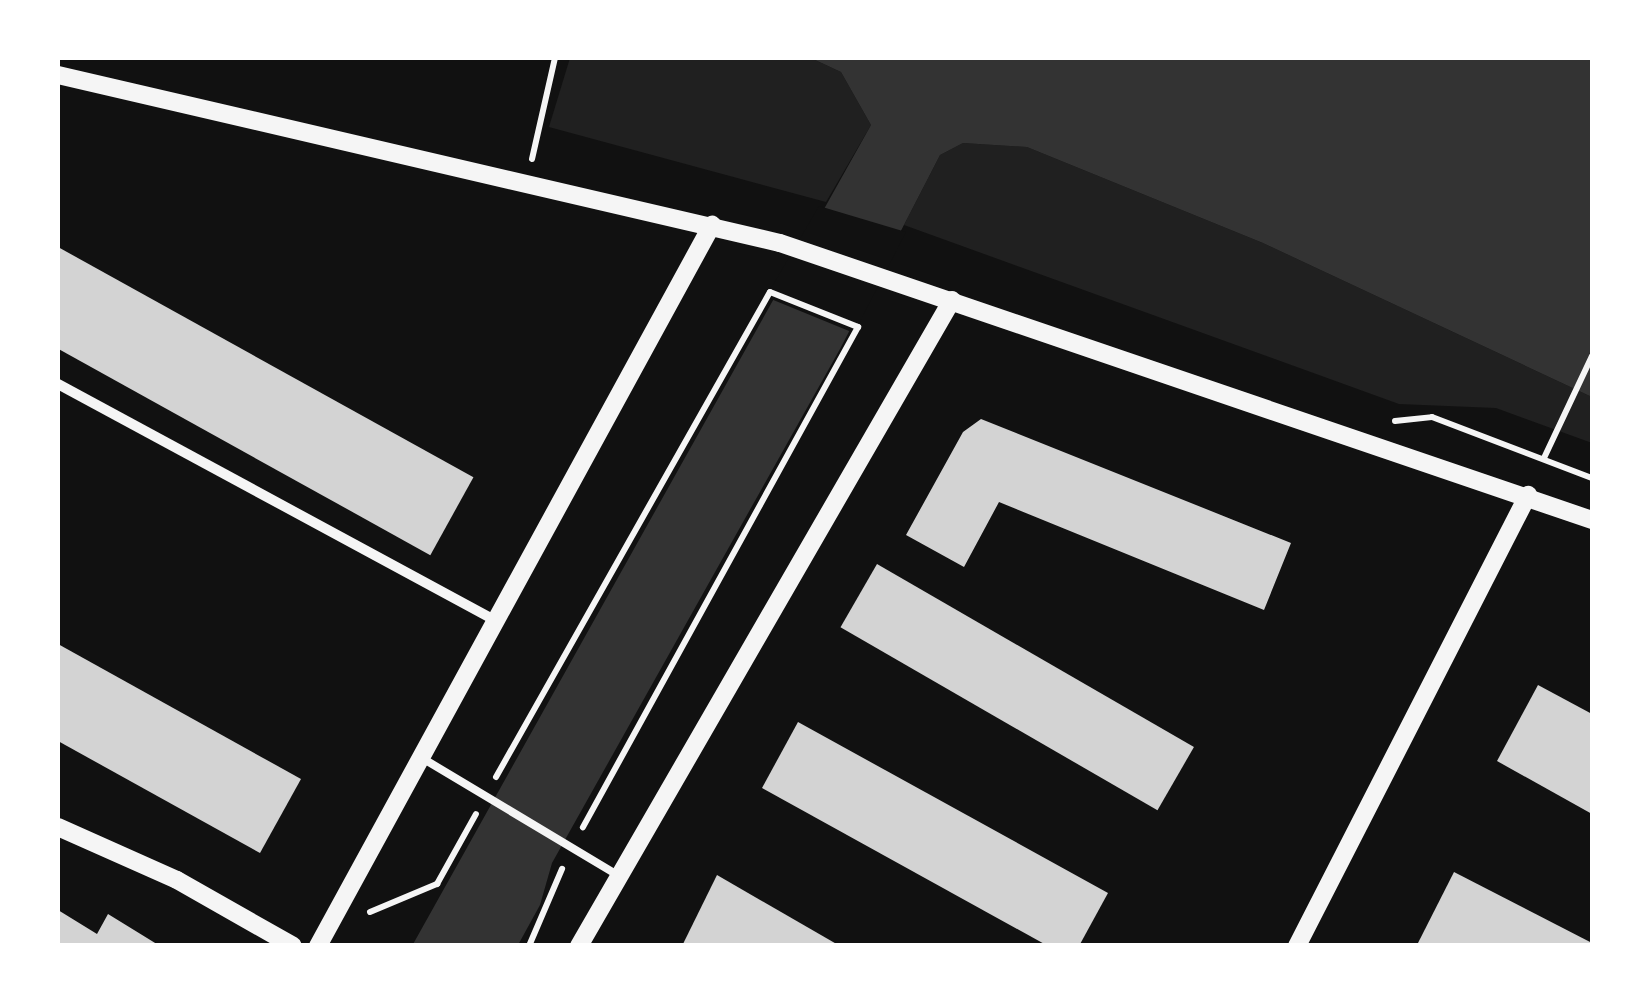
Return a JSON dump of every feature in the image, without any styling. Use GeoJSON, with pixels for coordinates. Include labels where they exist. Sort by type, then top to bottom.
{"type":"FeatureCollection","features":[{"type":"Feature","properties":{"kind":"street"},"geometry":{"type":"LineString","coordinates":[[58,75],[780,242],[1592,520]]}},
{"type":"Feature","properties":{"kind":"street"},"geometry":{"type":"LineString","coordinates":[[321,939],[712,225]]}},
{"type":"Feature","properties":{"kind":"street"},"geometry":{"type":"LineString","coordinates":[[579,946],[952,300]]}},
{"type":"Feature","properties":{"kind":"street"},"geometry":{"type":"LineString","coordinates":[[58,384],[497,622]]}},
{"type":"Feature","properties":{"kind":"street"},"geometry":{"type":"LineString","coordinates":[[1297,946],[1528,495]]}},
{"type":"Feature","properties":{"kind":"street"},"geometry":{"type":"LineString","coordinates":[[58,827],[177,880],[293,946]]}},
{"type":"Feature","properties":{"kind":"lane"},"geometry":{"type":"LineString","coordinates":[[422,758],[619,876]]}},
{"type":"Feature","properties":{"kind":"path"},"geometry":{"type":"LineString","coordinates":[[528,182],[555,58]]}},
{"type":"Feature","properties":{"kind":"path"},"geometry":{"type":"LineString","coordinates":[[321,939],[437,884],[770,292],[858,327],[569,847],[529,946]]}},
{"type":"Feature","properties":{"kind":"path"},"geometry":{"type":"LineString","coordinates":[[1544,458],[1592,356]]}},
{"type":"Feature","properties":{"kind":"path"},"geometry":{"type":"LineString","coordinates":[[1381,423],[1432,417],[1592,478]]}},
{"type":"Feature","properties":{"kind":"shaded area"},"geometry":{"type":"Polygon","coordinates":[[[570,58],[811,58],[841,72],[871,125],[826,202],[549,127],[570,58]]]}},
{"type":"Feature","properties":{"kind":"shaded area"},"geometry":{"type":"Polygon","coordinates":[[[811,58],[1592,58],[1592,397],[1263,243],[1027,147],[963,143],[940,155],[840,349],[552,863],[540,905],[518,945],[412,946],[871,125],[841,72],[811,58]]]}},
{"type":"Feature","properties":{"kind":"shaded area"},"geometry":{"type":"Polygon","coordinates":[[[963,143],[1027,147],[1263,243],[1592,397],[1592,443],[1496,408],[1399,404],[904,225],[940,155],[963,143]]]}},
{"type":"Feature","properties":{"kind":"pier"},"geometry":{"type":"Polygon","coordinates":[[[819,206],[906,232],[854,333],[766,297],[819,206]]]}},
{"type":"Feature","properties":{"kind":"building"},"geometry":{"type":"Polygon","coordinates":[[[58,247],[473,477],[430,555],[58,349],[58,247]]]}},
{"type":"Feature","properties":{"kind":"building"},"geometry":{"type":"Polygon","coordinates":[[[981,419],[1291,543],[1264,610],[999,502],[964,567],[906,535],[963,432],[981,419]]]}},
{"type":"Feature","properties":{"kind":"building"},"geometry":{"type":"Polygon","coordinates":[[[877,564],[1194,747],[1157,810],[840,627],[877,564]]]}},
{"type":"Feature","properties":{"kind":"building"},"geometry":{"type":"Polygon","coordinates":[[[58,644],[301,779],[260,853],[58,741],[58,644]]]}},
{"type":"Feature","properties":{"kind":"building"},"geometry":{"type":"Polygon","coordinates":[[[1538,685],[1592,714],[1592,814],[1497,761],[1538,685]]]}},
{"type":"Feature","properties":{"kind":"building"},"geometry":{"type":"Polygon","coordinates":[[[798,722],[1108,893],[1079,946],[1048,946],[762,788],[798,722]]]}},
{"type":"Feature","properties":{"kind":"building"},"geometry":{"type":"Polygon","coordinates":[[[1454,872],[1592,943],[1592,946],[1418,943],[1454,872]]]}},
{"type":"Feature","properties":{"kind":"building"},"geometry":{"type":"Polygon","coordinates":[[[717,875],[840,946],[682,946],[717,875]]]}},
{"type":"Feature","properties":{"kind":"building"},"geometry":{"type":"Polygon","coordinates":[[[58,910],[97,934],[108,914],[160,946],[58,946],[58,910]]]}}]}
